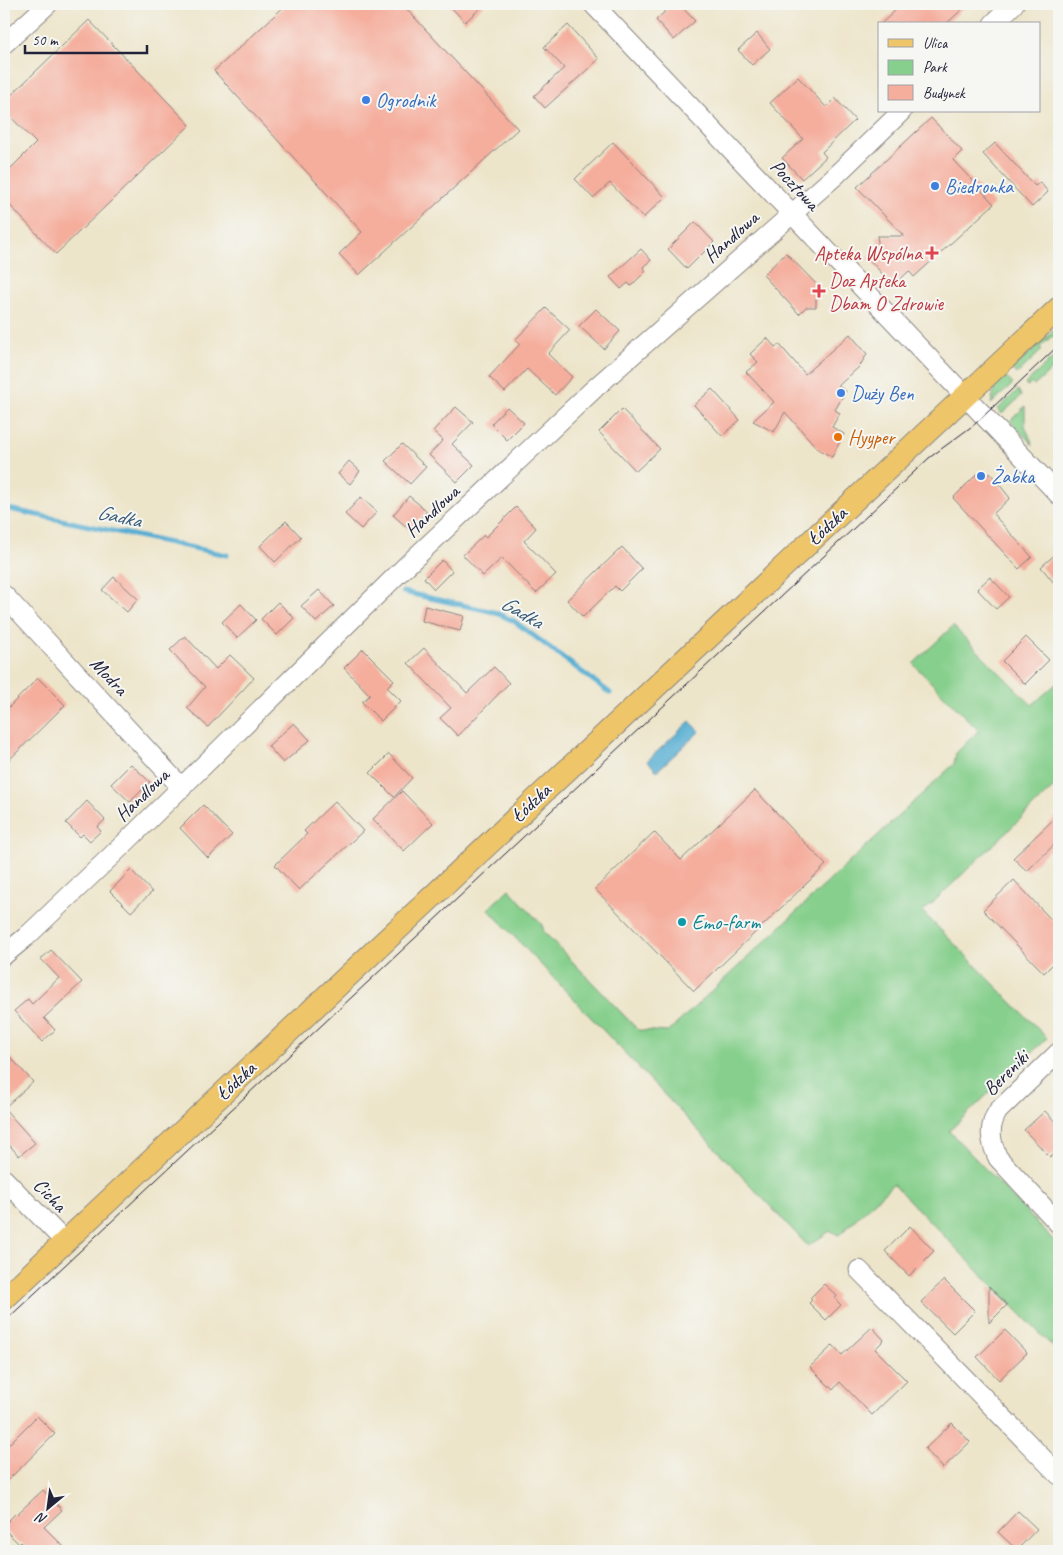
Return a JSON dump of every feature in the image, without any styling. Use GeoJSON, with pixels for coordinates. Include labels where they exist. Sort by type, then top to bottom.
{"type":"FeatureCollection","features":[{"type":"Feature","properties":{"kind":"main road","name":"Łódzka"},"geometry":{"type":"LineString","coordinates":[[4,1299],[1059,308]]}},
{"type":"Feature","properties":{"kind":"street"},"geometry":{"type":"LineString","coordinates":[[4,44],[48,4]]}},
{"type":"Feature","properties":{"kind":"street","name":"Pocztowa"},"geometry":{"type":"LineString","coordinates":[[593,4],[1059,495]]}},
{"type":"Feature","properties":{"kind":"street"},"geometry":{"type":"LineString","coordinates":[[995,22],[1014,4]]}},
{"type":"Feature","properties":{"kind":"street","name":"Handlowa"},"geometry":{"type":"LineString","coordinates":[[4,955],[26,937],[182,788],[411,562],[595,388],[835,176],[901,112]]}},
{"type":"Feature","properties":{"kind":"street","name":"Modra"},"geometry":{"type":"LineString","coordinates":[[4,595],[182,788]]}},
{"type":"Feature","properties":{"kind":"street","name":"Bereniki"},"geometry":{"type":"LineString","coordinates":[[1059,1052],[998,1111],[993,1119],[990,1130],[993,1148],[998,1158],[1059,1224]]}},
{"type":"Feature","properties":{"kind":"street","name":"Cicha"},"geometry":{"type":"LineString","coordinates":[[4,1179],[64,1242]]}},
{"type":"Feature","properties":{"kind":"street"},"geometry":{"type":"LineString","coordinates":[[859,1270],[1059,1476]]}},
{"type":"Feature","properties":{"kind":"green space"},"geometry":{"type":"Polygon","coordinates":[[[1059,325],[1059,334],[1055,339],[1052,336],[1040,347],[1042,350],[1017,374],[1012,369],[1059,325]]]}},
{"type":"Feature","properties":{"kind":"green space"},"geometry":{"type":"Polygon","coordinates":[[[1059,352],[1059,363],[1034,386],[1031,383],[1028,386],[1025,384],[1059,352]]]}},
{"type":"Feature","properties":{"kind":"green space"},"geometry":{"type":"Polygon","coordinates":[[[1005,376],[1013,384],[991,404],[995,387],[1005,376]]]}},
{"type":"Feature","properties":{"kind":"green space"},"geometry":{"type":"Polygon","coordinates":[[[1018,390],[1021,396],[1002,414],[998,409],[1018,390]]]}},
{"type":"Feature","properties":{"kind":"green space"},"geometry":{"type":"Polygon","coordinates":[[[1025,406],[1025,426],[1033,445],[1010,421],[1025,406]]]}},
{"type":"Feature","properties":{"kind":"green space"},"geometry":{"type":"Polygon","coordinates":[[[953,626],[1032,705],[1057,683],[1059,686],[1059,782],[923,912],[1047,1038],[949,1131],[1059,1246],[1059,1353],[893,1184],[839,1235],[830,1231],[808,1246],[488,909],[509,889],[542,925],[544,932],[638,1030],[668,1032],[954,764],[956,753],[977,732],[978,730],[913,664],[953,626]]]}},
{"type":"Feature","properties":{"kind":"water"},"geometry":{"type":"Polygon","coordinates":[[[690,721],[700,731],[657,771],[647,761],[690,721]]]}},
{"type":"Feature","properties":{"kind":"building","name":"Ogrodnik"},"geometry":{"type":"Polygon","coordinates":[[[287,4],[402,4],[518,129],[359,275],[339,254],[362,232],[214,71],[287,4]]]}},
{"type":"Feature","properties":{"kind":"building"},"geometry":{"type":"Polygon","coordinates":[[[448,4],[485,4],[465,22],[448,4]]]}},
{"type":"Feature","properties":{"kind":"building"},"geometry":{"type":"Polygon","coordinates":[[[673,4],[679,4],[695,21],[674,40],[656,20],[673,4]]]}},
{"type":"Feature","properties":{"kind":"building"},"geometry":{"type":"Polygon","coordinates":[[[902,4],[968,4],[948,22],[883,22],[902,4]]]}},
{"type":"Feature","properties":{"kind":"building"},"geometry":{"type":"Polygon","coordinates":[[[89,20],[190,125],[56,254],[4,199],[4,175],[36,143],[4,110],[4,102],[89,20]]]}},
{"type":"Feature","properties":{"kind":"building"},"geometry":{"type":"Polygon","coordinates":[[[568,25],[599,59],[545,108],[534,96],[564,68],[544,47],[568,25]]]}},
{"type":"Feature","properties":{"kind":"building"},"geometry":{"type":"Polygon","coordinates":[[[757,33],[770,49],[752,65],[738,50],[757,33]]]}},
{"type":"Feature","properties":{"kind":"building"},"geometry":{"type":"Polygon","coordinates":[[[798,77],[826,107],[835,98],[855,120],[822,152],[826,157],[802,179],[782,158],[803,139],[770,103],[798,77]]]}},
{"type":"Feature","properties":{"kind":"building","name":"Biedronka"},"geometry":{"type":"Polygon","coordinates":[[[931,118],[962,151],[953,160],[994,204],[914,277],[909,271],[893,286],[868,258],[879,249],[877,236],[904,236],[857,187],[931,118]]]}},
{"type":"Feature","properties":{"kind":"building"},"geometry":{"type":"Polygon","coordinates":[[[613,142],[665,197],[643,218],[610,183],[593,198],[575,179],[613,142]]]}},
{"type":"Feature","properties":{"kind":"building"},"geometry":{"type":"Polygon","coordinates":[[[995,143],[1035,186],[1040,182],[1048,192],[1032,207],[983,154],[995,143]]]}},
{"type":"Feature","properties":{"kind":"building"},"geometry":{"type":"Polygon","coordinates":[[[695,222],[714,242],[687,269],[668,249],[695,222]]]}},
{"type":"Feature","properties":{"kind":"building"},"geometry":{"type":"Polygon","coordinates":[[[641,249],[651,260],[643,267],[646,271],[631,286],[628,283],[621,289],[610,277],[641,249]]]}},
{"type":"Feature","properties":{"kind":"building"},"geometry":{"type":"Polygon","coordinates":[[[786,253],[823,291],[816,298],[816,307],[806,307],[799,314],[763,275],[786,253]]]}},
{"type":"Feature","properties":{"kind":"building"},"geometry":{"type":"Polygon","coordinates":[[[546,308],[570,330],[548,354],[572,377],[555,395],[527,369],[505,392],[489,377],[520,344],[515,340],[546,308]]]}},
{"type":"Feature","properties":{"kind":"building"},"geometry":{"type":"Polygon","coordinates":[[[596,309],[620,331],[604,349],[579,326],[596,309]]]}},
{"type":"Feature","properties":{"kind":"building"},"geometry":{"type":"Polygon","coordinates":[[[850,334],[867,354],[859,367],[838,386],[846,391],[835,410],[840,413],[832,427],[844,434],[832,457],[818,449],[785,412],[774,432],[753,421],[774,402],[746,372],[758,362],[750,354],[767,338],[775,347],[779,344],[805,374],[850,334]]]}},
{"type":"Feature","properties":{"kind":"building"},"geometry":{"type":"Polygon","coordinates":[[[712,389],[740,420],[722,436],[694,405],[712,389]]]}},
{"type":"Feature","properties":{"kind":"building"},"geometry":{"type":"Polygon","coordinates":[[[456,407],[473,422],[452,444],[474,465],[457,482],[429,455],[443,440],[433,431],[456,407]]]}},
{"type":"Feature","properties":{"kind":"building"},"geometry":{"type":"Polygon","coordinates":[[[507,407],[524,423],[507,440],[491,424],[507,407]]]}},
{"type":"Feature","properties":{"kind":"building"},"geometry":{"type":"Polygon","coordinates":[[[622,409],[660,449],[636,471],[599,432],[622,409]]]}},
{"type":"Feature","properties":{"kind":"building"},"geometry":{"type":"Polygon","coordinates":[[[402,444],[426,467],[410,484],[385,461],[402,444]]]}},
{"type":"Feature","properties":{"kind":"building"},"geometry":{"type":"Polygon","coordinates":[[[349,461],[360,471],[350,484],[338,474],[349,461]]]}},
{"type":"Feature","properties":{"kind":"building"},"geometry":{"type":"Polygon","coordinates":[[[977,474],[991,474],[1010,498],[993,514],[1032,557],[1019,569],[953,498],[977,474]]]}},
{"type":"Feature","properties":{"kind":"building"},"geometry":{"type":"Polygon","coordinates":[[[409,496],[427,511],[410,530],[393,515],[409,496]]]}},
{"type":"Feature","properties":{"kind":"building"},"geometry":{"type":"Polygon","coordinates":[[[361,497],[377,512],[361,529],[345,514],[361,497]]]}},
{"type":"Feature","properties":{"kind":"building"},"geometry":{"type":"Polygon","coordinates":[[[516,507],[536,528],[524,541],[556,574],[536,593],[502,558],[483,576],[463,555],[484,535],[486,537],[516,507]]]}},
{"type":"Feature","properties":{"kind":"building"},"geometry":{"type":"Polygon","coordinates":[[[286,521],[301,537],[275,562],[260,546],[286,521]]]}},
{"type":"Feature","properties":{"kind":"building"},"geometry":{"type":"Polygon","coordinates":[[[622,547],[642,569],[620,591],[615,586],[583,617],[567,600],[622,547]]]}},
{"type":"Feature","properties":{"kind":"building"},"geometry":{"type":"Polygon","coordinates":[[[1059,551],[1059,589],[1041,567],[1059,551]]]}},
{"type":"Feature","properties":{"kind":"building"},"geometry":{"type":"Polygon","coordinates":[[[442,560],[452,571],[434,589],[424,578],[442,560]]]}},
{"type":"Feature","properties":{"kind":"building"},"geometry":{"type":"Polygon","coordinates":[[[114,577],[138,599],[127,612],[102,590],[114,577]]]}},
{"type":"Feature","properties":{"kind":"building"},"geometry":{"type":"Polygon","coordinates":[[[990,577],[1009,597],[996,609],[977,589],[990,577]]]}},
{"type":"Feature","properties":{"kind":"building"},"geometry":{"type":"Polygon","coordinates":[[[319,590],[334,606],[316,622],[301,606],[319,590]]]}},
{"type":"Feature","properties":{"kind":"building"},"geometry":{"type":"Polygon","coordinates":[[[278,602],[294,618],[277,635],[261,619],[278,602]]]}},
{"type":"Feature","properties":{"kind":"building"},"geometry":{"type":"Polygon","coordinates":[[[241,604],[256,620],[237,638],[222,622],[241,604]]]}},
{"type":"Feature","properties":{"kind":"building"},"geometry":{"type":"Polygon","coordinates":[[[425,606],[464,616],[460,631],[422,621],[425,606]]]}},
{"type":"Feature","properties":{"kind":"building"},"geometry":{"type":"Polygon","coordinates":[[[185,636],[216,669],[230,655],[254,678],[208,727],[187,708],[205,687],[170,650],[185,636]]]}},
{"type":"Feature","properties":{"kind":"building"},"geometry":{"type":"Polygon","coordinates":[[[1026,637],[1049,660],[1025,684],[1002,661],[1026,637]]]}},
{"type":"Feature","properties":{"kind":"building"},"geometry":{"type":"Polygon","coordinates":[[[424,648],[467,693],[494,667],[509,683],[458,736],[440,718],[451,708],[408,663],[424,648]]]}},
{"type":"Feature","properties":{"kind":"building"},"geometry":{"type":"Polygon","coordinates":[[[363,649],[394,680],[387,687],[401,701],[381,721],[362,702],[370,695],[344,668],[363,649]]]}},
{"type":"Feature","properties":{"kind":"building"},"geometry":{"type":"Polygon","coordinates":[[[38,678],[65,705],[4,765],[4,712],[38,678]]]}},
{"type":"Feature","properties":{"kind":"building"},"geometry":{"type":"Polygon","coordinates":[[[294,723],[310,740],[283,763],[268,746],[294,723]]]}},
{"type":"Feature","properties":{"kind":"building"},"geometry":{"type":"Polygon","coordinates":[[[389,754],[412,778],[394,797],[370,773],[389,754]]]}},
{"type":"Feature","properties":{"kind":"building"},"geometry":{"type":"Polygon","coordinates":[[[131,764],[150,782],[130,802],[111,784],[131,764]]]}},
{"type":"Feature","properties":{"kind":"building"},"geometry":{"type":"Polygon","coordinates":[[[755,790],[826,865],[694,991],[595,889],[654,832],[681,860],[755,790]]]}},
{"type":"Feature","properties":{"kind":"building"},"geometry":{"type":"Polygon","coordinates":[[[402,791],[433,823],[404,851],[373,819],[402,791]]]}},
{"type":"Feature","properties":{"kind":"building"},"geometry":{"type":"Polygon","coordinates":[[[87,801],[105,820],[97,827],[101,831],[90,841],[83,834],[80,837],[66,823],[87,801]]]}},
{"type":"Feature","properties":{"kind":"building"},"geometry":{"type":"Polygon","coordinates":[[[335,801],[363,831],[299,890],[275,865],[307,834],[304,831],[335,801]]]}},
{"type":"Feature","properties":{"kind":"building"},"geometry":{"type":"Polygon","coordinates":[[[203,805],[232,835],[208,858],[180,828],[203,805]]]}},
{"type":"Feature","properties":{"kind":"building"},"geometry":{"type":"Polygon","coordinates":[[[1059,814],[1059,840],[1027,871],[1013,858],[1059,814]]]}},
{"type":"Feature","properties":{"kind":"building"},"geometry":{"type":"Polygon","coordinates":[[[131,870],[152,892],[131,912],[110,891],[131,870]]]}},
{"type":"Feature","properties":{"kind":"building"},"geometry":{"type":"Polygon","coordinates":[[[1014,880],[1059,928],[1059,958],[1044,973],[983,910],[1014,880]]]}},
{"type":"Feature","properties":{"kind":"building"},"geometry":{"type":"Polygon","coordinates":[[[51,950],[82,982],[44,1018],[55,1030],[42,1042],[14,1011],[28,999],[32,1004],[59,978],[41,959],[51,950]]]}},
{"type":"Feature","properties":{"kind":"building"},"geometry":{"type":"Polygon","coordinates":[[[4,1050],[33,1082],[4,1108],[4,1050]]]}},
{"type":"Feature","properties":{"kind":"building"},"geometry":{"type":"Polygon","coordinates":[[[4,1108],[35,1143],[19,1156],[4,1139],[4,1108]]]}},
{"type":"Feature","properties":{"kind":"building"},"geometry":{"type":"Polygon","coordinates":[[[1045,1111],[1059,1126],[1059,1148],[1050,1157],[1024,1130],[1045,1111]]]}},
{"type":"Feature","properties":{"kind":"building"},"geometry":{"type":"Polygon","coordinates":[[[910,1226],[934,1251],[909,1276],[885,1251],[910,1226]]]}},
{"type":"Feature","properties":{"kind":"building"},"geometry":{"type":"Polygon","coordinates":[[[944,1280],[975,1311],[953,1333],[921,1302],[944,1280]]]}},
{"type":"Feature","properties":{"kind":"building"},"geometry":{"type":"Polygon","coordinates":[[[824,1284],[837,1296],[835,1299],[841,1305],[826,1320],[809,1303],[812,1300],[810,1298],[824,1284]]]}},
{"type":"Feature","properties":{"kind":"building"},"geometry":{"type":"Polygon","coordinates":[[[989,1286],[1007,1305],[989,1323],[989,1286]]]}},
{"type":"Feature","properties":{"kind":"building"},"geometry":{"type":"Polygon","coordinates":[[[872,1327],[884,1340],[875,1349],[907,1381],[872,1415],[840,1382],[833,1390],[810,1367],[833,1345],[842,1355],[872,1327]]]}},
{"type":"Feature","properties":{"kind":"building"},"geometry":{"type":"Polygon","coordinates":[[[1005,1330],[1027,1353],[999,1380],[977,1357],[1005,1330]]]}},
{"type":"Feature","properties":{"kind":"building"},"geometry":{"type":"Polygon","coordinates":[[[37,1416],[55,1434],[4,1484],[4,1449],[37,1416]]]}},
{"type":"Feature","properties":{"kind":"building"},"geometry":{"type":"Polygon","coordinates":[[[952,1423],[970,1442],[943,1468],[925,1449],[952,1423]]]}},
{"type":"Feature","properties":{"kind":"building"},"geometry":{"type":"Polygon","coordinates":[[[43,1490],[62,1510],[44,1527],[68,1551],[30,1551],[21,1542],[19,1544],[4,1529],[4,1525],[16,1513],[43,1490]]]}},
{"type":"Feature","properties":{"kind":"building"},"geometry":{"type":"Polygon","coordinates":[[[1018,1511],[1037,1529],[1017,1550],[998,1532],[1018,1511]]]}},
{"type":"Feature","properties":{"kind":"waterway","name":"Gadka"},"geometry":{"type":"LineString","coordinates":[[4,508],[227,555]]}},
{"type":"Feature","properties":{"kind":"waterway","name":"Gadka"},"geometry":{"type":"LineString","coordinates":[[403,592],[494,612],[514,621],[610,693]]}},
{"type":"Feature","properties":{"kind":"tram line"},"geometry":{"type":"LineString","coordinates":[[4,1322],[929,458],[975,424],[1059,345]]}},
{"type":"Feature","properties":{"kind":"place","name":"Ogrodnik"},"geometry":{"type":"Point","coordinates":[366,100]}},
{"type":"Feature","properties":{"kind":"place","name":"Biedronka"},"geometry":{"type":"Point","coordinates":[935,186]}},
{"type":"Feature","properties":{"kind":"place","name":"Apteka Wspólna"},"geometry":{"type":"Point","coordinates":[932,253]}},
{"type":"Feature","properties":{"kind":"place","name":"Doz Apteka Dbam O Zdrowie"},"geometry":{"type":"Point","coordinates":[819,291]}},
{"type":"Feature","properties":{"kind":"place","name":"Duży Ben"},"geometry":{"type":"Point","coordinates":[841,393]}},
{"type":"Feature","properties":{"kind":"place","name":"Hyyper"},"geometry":{"type":"Point","coordinates":[838,437]}},
{"type":"Feature","properties":{"kind":"place","name":"Żabka"},"geometry":{"type":"Point","coordinates":[981,476]}},
{"type":"Feature","properties":{"kind":"place","name":"Emo-farm"},"geometry":{"type":"Point","coordinates":[682,922]}}]}
